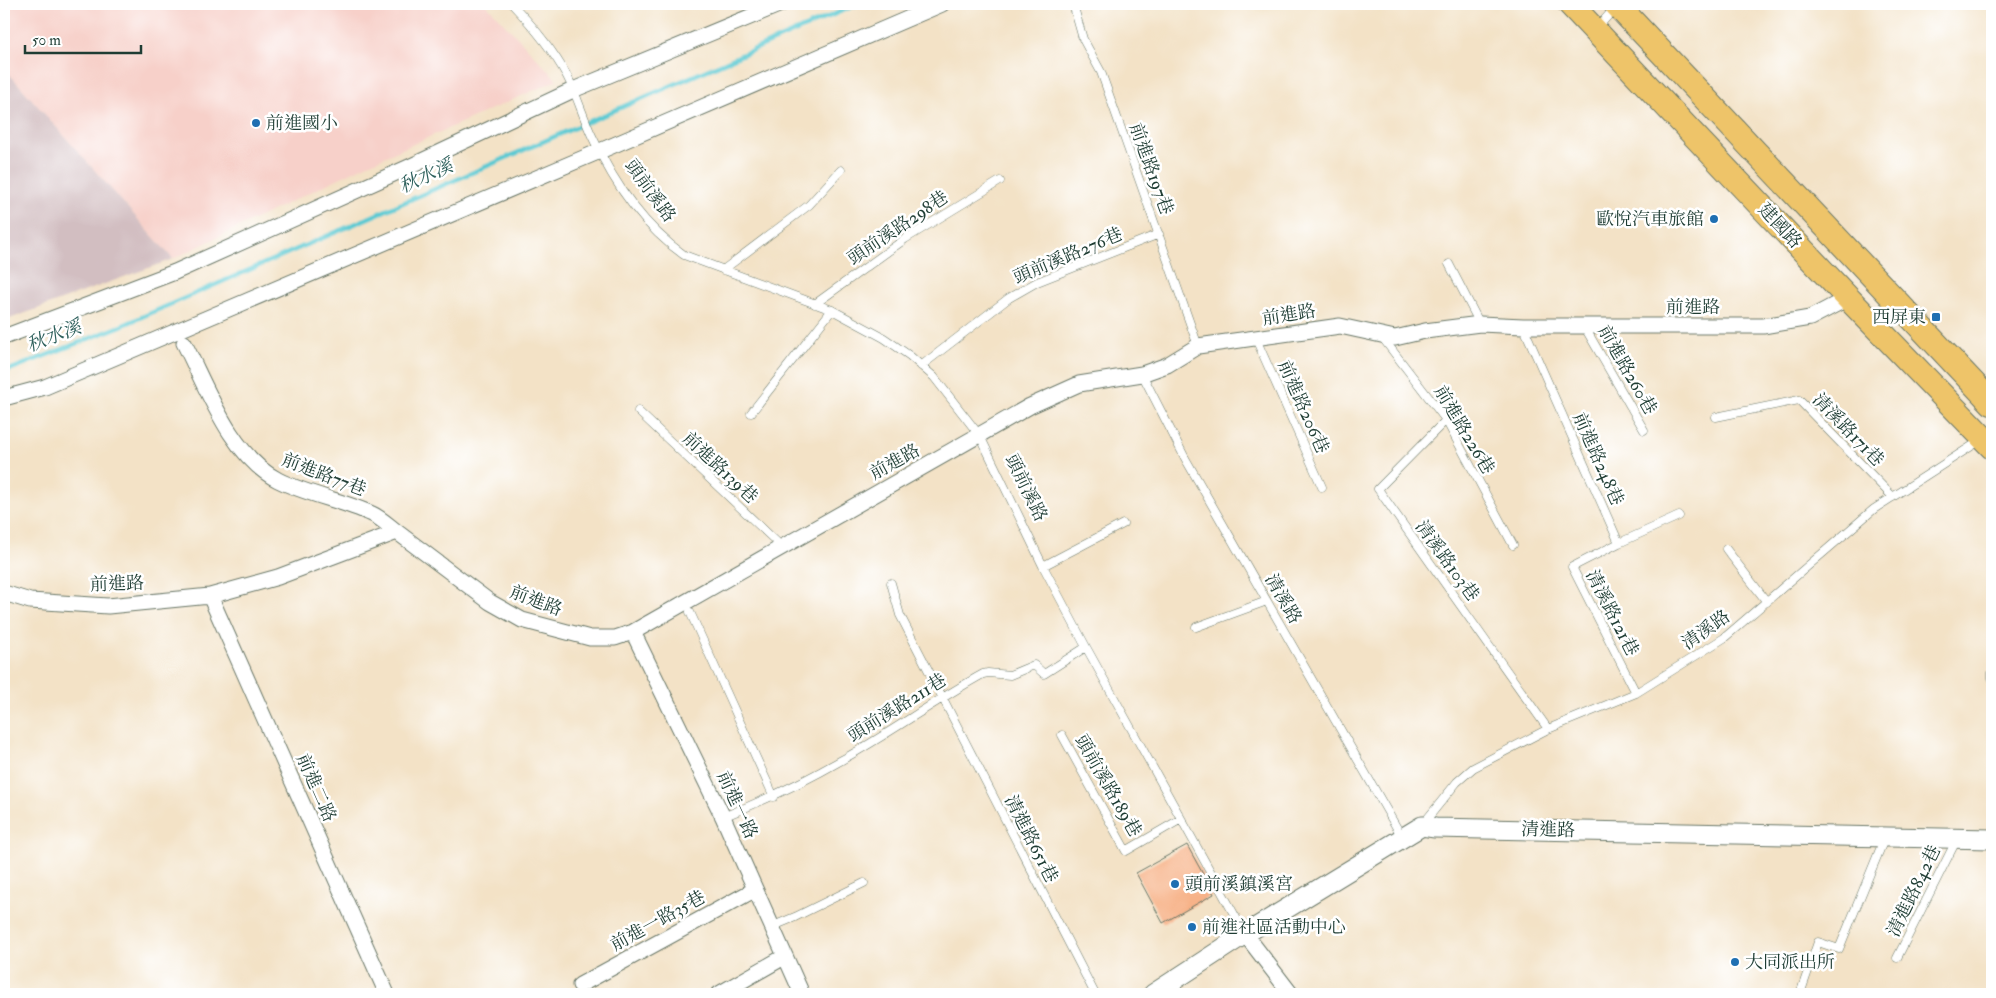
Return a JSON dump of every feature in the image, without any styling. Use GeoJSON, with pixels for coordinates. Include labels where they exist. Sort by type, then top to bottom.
{"type":"FeatureCollection","features":[{"type":"Feature","properties":{"kind":"main road","name":"建國路"},"geometry":{"type":"LineString","coordinates":[[1570,4],[1848,298],[1989,439]]}},
{"type":"Feature","properties":{"kind":"main road","name":"建國路"},"geometry":{"type":"LineString","coordinates":[[1618,4],[1992,403]]}},
{"type":"Feature","properties":{"kind":"street"},"geometry":{"type":"LineString","coordinates":[[4,338],[175,272],[400,171],[572,87],[782,4]]}},
{"type":"Feature","properties":{"kind":"street"},"geometry":{"type":"LineString","coordinates":[[4,398],[45,387],[942,4]]}},
{"type":"Feature","properties":{"kind":"street","name":"前進路"},"geometry":{"type":"LineString","coordinates":[[4,593],[30,601],[108,606],[210,596],[278,578],[397,532],[490,602],[522,620],[590,638],[615,638],[633,632],[1030,406],[1079,384],[1142,374],[1167,365],[1198,346],[1340,326],[1395,338],[1480,324],[1523,326],[1764,326],[1810,318],[1848,298]]}},
{"type":"Feature","properties":{"kind":"street","name":"前進路77巷"},"geometry":{"type":"LineString","coordinates":[[184,343],[224,422],[243,450],[259,468],[278,480],[374,515],[397,532]]}},
{"type":"Feature","properties":{"kind":"street","name":"前進二路"},"geometry":{"type":"LineString","coordinates":[[210,596],[387,994]]}},
{"type":"Feature","properties":{"kind":"street","name":"前進一路"},"geometry":{"type":"LineString","coordinates":[[633,632],[723,818],[802,994]]}},
{"type":"Feature","properties":{"kind":"street"},"geometry":{"type":"LineString","coordinates":[[1153,994],[1244,934],[1422,826]]}},
{"type":"Feature","properties":{"kind":"street","name":"清進路"},"geometry":{"type":"LineString","coordinates":[[1422,826],[1435,828],[1992,839]]}},
{"type":"Feature","properties":{"kind":"street","name":"前進一路35巷"},"geometry":{"type":"LineString","coordinates":[[580,985],[754,890]]}},
{"type":"Feature","properties":{"kind":"street","name":"頭前溪路"},"geometry":{"type":"LineString","coordinates":[[1244,934],[1291,994]]}},
{"type":"Feature","properties":{"kind":"street"},"geometry":{"type":"LineString","coordinates":[[719,994],[784,957]]}},
{"type":"Feature","properties":{"kind":"lane"},"geometry":{"type":"LineString","coordinates":[[512,4],[555,56],[572,87]]}},
{"type":"Feature","properties":{"kind":"lane","name":"前進路197巷"},"geometry":{"type":"LineString","coordinates":[[1074,4],[1083,39],[1101,72],[1198,346]]}},
{"type":"Feature","properties":{"kind":"lane"},"geometry":{"type":"LineString","coordinates":[[1594,30],[1618,4]]}},
{"type":"Feature","properties":{"kind":"lane","name":"頭前溪路"},"geometry":{"type":"LineString","coordinates":[[572,87],[592,137],[631,203],[652,230],[684,255],[832,310],[884,338],[934,377],[980,436],[1043,566],[1244,934]]}},
{"type":"Feature","properties":{"kind":"lane"},"geometry":{"type":"LineString","coordinates":[[724,270],[809,205],[841,170]]}},
{"type":"Feature","properties":{"kind":"lane","name":"頭前溪路298巷"},"geometry":{"type":"LineString","coordinates":[[815,304],[905,239],[1000,181]]}},
{"type":"Feature","properties":{"kind":"lane","name":"頭前溪路276巷"},"geometry":{"type":"LineString","coordinates":[[921,366],[1009,298],[1037,282],[1159,234]]}},
{"type":"Feature","properties":{"kind":"lane"},"geometry":{"type":"LineString","coordinates":[[1449,264],[1480,324]]}},
{"type":"Feature","properties":{"kind":"lane"},"geometry":{"type":"LineString","coordinates":[[751,413],[832,310]]}},
{"type":"Feature","properties":{"kind":"lane","name":"前進路248巷"},"geometry":{"type":"LineString","coordinates":[[1523,326],[1619,543]]}},
{"type":"Feature","properties":{"kind":"lane","name":"前進路260巷"},"geometry":{"type":"LineString","coordinates":[[1584,326],[1644,430]]}},
{"type":"Feature","properties":{"kind":"lane","name":"前進路226巷"},"geometry":{"type":"LineString","coordinates":[[1381,336],[1446,420],[1513,545]]}},
{"type":"Feature","properties":{"kind":"lane","name":"前進路206巷"},"geometry":{"type":"LineString","coordinates":[[1256,339],[1322,487]]}},
{"type":"Feature","properties":{"kind":"lane","name":"清溪路"},"geometry":{"type":"LineString","coordinates":[[1142,374],[1185,458],[1402,837]]}},
{"type":"Feature","properties":{"kind":"lane","name":"清溪路171巷"},"geometry":{"type":"LineString","coordinates":[[1716,417],[1799,400],[1892,497]]}},
{"type":"Feature","properties":{"kind":"lane","name":"前進路139巷"},"geometry":{"type":"LineString","coordinates":[[638,411],[782,547]]}},
{"type":"Feature","properties":{"kind":"lane","name":"清溪路103巷"},"geometry":{"type":"LineString","coordinates":[[1446,420],[1378,489],[1548,728]]}},
{"type":"Feature","properties":{"kind":"lane","name":"清溪路"},"geometry":{"type":"LineString","coordinates":[[1422,826],[1457,782],[1473,768],[1548,728],[1636,693],[1724,638],[1874,509],[1989,439]]}},
{"type":"Feature","properties":{"kind":"lane"},"geometry":{"type":"LineString","coordinates":[[1619,543],[1679,516]]}},
{"type":"Feature","properties":{"kind":"lane"},"geometry":{"type":"LineString","coordinates":[[1043,566],[1123,524]]}},
{"type":"Feature","properties":{"kind":"lane","name":"清溪路121巷"},"geometry":{"type":"LineString","coordinates":[[1619,543],[1572,567],[1636,693]]}},
{"type":"Feature","properties":{"kind":"lane"},"geometry":{"type":"LineString","coordinates":[[1726,549],[1767,602]]}},
{"type":"Feature","properties":{"kind":"lane","name":"清進路651巷"},"geometry":{"type":"LineString","coordinates":[[890,583],[900,615],[1095,994]]}},
{"type":"Feature","properties":{"kind":"lane"},"geometry":{"type":"LineString","coordinates":[[1196,627],[1267,601]]}},
{"type":"Feature","properties":{"kind":"lane"},"geometry":{"type":"LineString","coordinates":[[690,612],[774,797]]}},
{"type":"Feature","properties":{"kind":"lane","name":"頭前溪路211巷"},"geometry":{"type":"LineString","coordinates":[[723,818],[774,797],[841,760],[941,697],[988,673],[1010,674],[1034,665],[1044,674],[1086,647]]}},
{"type":"Feature","properties":{"kind":"lane","name":"頭前溪路189巷"},"geometry":{"type":"LineString","coordinates":[[1062,735],[1126,851],[1181,819]]}},
{"type":"Feature","properties":{"kind":"lane"},"geometry":{"type":"LineString","coordinates":[[1800,994],[1818,942],[1839,949],[1886,836]]}},
{"type":"Feature","properties":{"kind":"lane","name":"清進路842巷"},"geometry":{"type":"LineString","coordinates":[[1898,958],[1958,837]]}},
{"type":"Feature","properties":{"kind":"lane"},"geometry":{"type":"LineString","coordinates":[[771,927],[864,883]]}},
{"type":"Feature","properties":{"kind":"shaded area","name":"前進國小"},"geometry":{"type":"Polygon","coordinates":[[[4,4],[486,4],[557,80],[364,166],[173,259],[4,68],[4,4]]]}},
{"type":"Feature","properties":{"kind":"shaded area"},"geometry":{"type":"Polygon","coordinates":[[[4,68],[173,259],[4,321],[4,68]]]}},
{"type":"Feature","properties":{"kind":"building","name":"頭前溪鎮溪宮"},"geometry":{"type":"Polygon","coordinates":[[[1187,845],[1214,894],[1163,923],[1136,873],[1187,845]]]}},
{"type":"Feature","properties":{"kind":"waterway","name":"秋水溪"},"geometry":{"type":"LineString","coordinates":[[4,372],[121,326],[858,4]]}},
{"type":"Feature","properties":{"kind":"place","name":"前進國小"},"geometry":{"type":"Point","coordinates":[256,123]}},
{"type":"Feature","properties":{"kind":"place","name":"歐悅汽車旅館"},"geometry":{"type":"Point","coordinates":[1714,219]}},
{"type":"Feature","properties":{"kind":"place","name":"西屏東"},"geometry":{"type":"Point","coordinates":[1936,317]}},
{"type":"Feature","properties":{"kind":"place","name":"頭前溪鎮溪宮"},"geometry":{"type":"Point","coordinates":[1175,884]}},
{"type":"Feature","properties":{"kind":"place","name":"前進社區活動中心"},"geometry":{"type":"Point","coordinates":[1192,927]}},
{"type":"Feature","properties":{"kind":"place","name":"大同派出所"},"geometry":{"type":"Point","coordinates":[1735,962]}}]}
